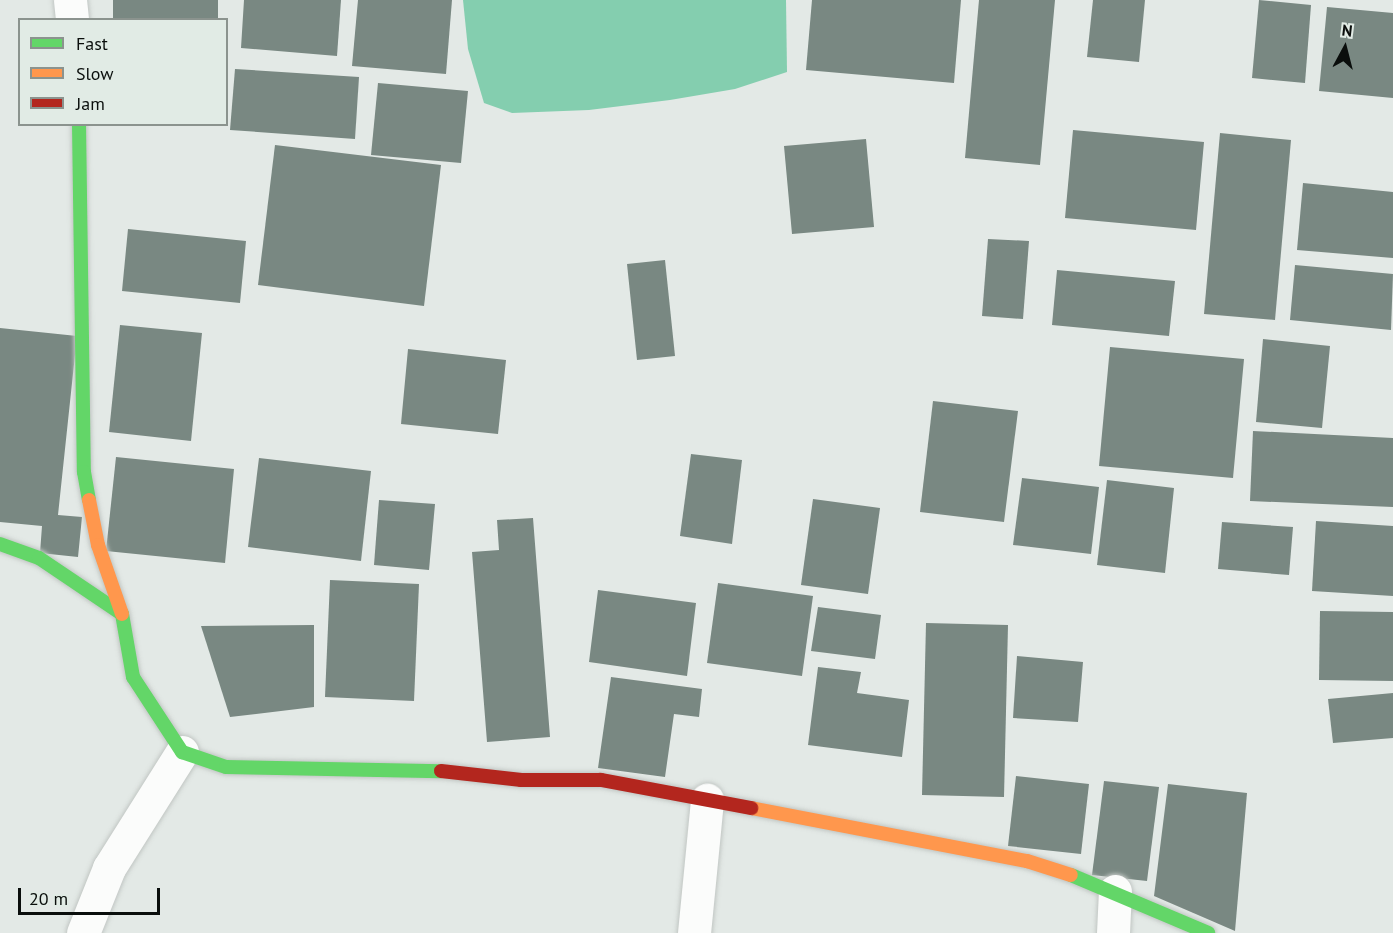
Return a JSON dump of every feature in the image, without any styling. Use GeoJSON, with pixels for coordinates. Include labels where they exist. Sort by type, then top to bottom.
{"type":"FeatureCollection","features":[{"type":"Feature","properties":{"kind":"street"},"geometry":{"type":"LineString","coordinates":[[70,0],[72,18]]}},
{"type":"Feature","properties":{"kind":"street"},"geometry":{"type":"LineString","coordinates":[[79,126],[84,472],[98,546],[122,614],[133,677],[182,752],[226,767],[321,771],[420,768],[521,780],[601,780],[1027,861],[1115,891],[1208,933]]}},
{"type":"Feature","properties":{"kind":"street"},"geometry":{"type":"LineString","coordinates":[[0,544],[39,558],[122,614]]}},
{"type":"Feature","properties":{"kind":"street"},"geometry":{"type":"LineString","coordinates":[[83,933],[109,868],[182,752]]}},
{"type":"Feature","properties":{"kind":"street"},"geometry":{"type":"LineString","coordinates":[[694,933],[707,800]]}},
{"type":"Feature","properties":{"kind":"street"},"geometry":{"type":"LineString","coordinates":[[1113,933],[1115,891]]}},
{"type":"Feature","properties":{"kind":"shaded area"},"geometry":{"type":"Polygon","coordinates":[[[463,0],[786,0],[787,72],[735,89],[670,100],[589,110],[512,113],[484,103],[468,49],[463,0]]]}},
{"type":"Feature","properties":{"kind":"building"},"geometry":{"type":"Polygon","coordinates":[[[113,0],[218,0],[218,18],[113,18],[113,0]]]}},
{"type":"Feature","properties":{"kind":"building"},"geometry":{"type":"Polygon","coordinates":[[[244,0],[341,0],[337,56],[241,48],[244,0]]]}},
{"type":"Feature","properties":{"kind":"building"},"geometry":{"type":"Polygon","coordinates":[[[358,0],[452,0],[446,74],[352,66],[358,0]]]}},
{"type":"Feature","properties":{"kind":"building"},"geometry":{"type":"Polygon","coordinates":[[[812,0],[961,0],[954,83],[806,70],[812,0]]]}},
{"type":"Feature","properties":{"kind":"building"},"geometry":{"type":"Polygon","coordinates":[[[979,0],[1055,0],[1040,165],[965,158],[979,0]]]}},
{"type":"Feature","properties":{"kind":"building"},"geometry":{"type":"Polygon","coordinates":[[[1093,0],[1145,0],[1139,62],[1087,57],[1093,0]]]}},
{"type":"Feature","properties":{"kind":"building"},"geometry":{"type":"Polygon","coordinates":[[[1259,0],[1311,5],[1305,83],[1252,78],[1259,0]]]}},
{"type":"Feature","properties":{"kind":"building"},"geometry":{"type":"Polygon","coordinates":[[[1327,7],[1393,13],[1393,98],[1319,91],[1327,7]]]}},
{"type":"Feature","properties":{"kind":"building"},"geometry":{"type":"Polygon","coordinates":[[[235,69],[359,77],[355,139],[230,130],[235,69]]]}},
{"type":"Feature","properties":{"kind":"building"},"geometry":{"type":"Polygon","coordinates":[[[378,83],[468,91],[461,163],[371,155],[378,83]]]}},
{"type":"Feature","properties":{"kind":"building"},"geometry":{"type":"Polygon","coordinates":[[[1073,130],[1204,142],[1196,230],[1065,218],[1073,130]]]}},
{"type":"Feature","properties":{"kind":"building"},"geometry":{"type":"Polygon","coordinates":[[[1220,133],[1291,140],[1275,320],[1204,314],[1220,133]]]}},
{"type":"Feature","properties":{"kind":"building"},"geometry":{"type":"Polygon","coordinates":[[[866,139],[874,227],[792,234],[784,146],[866,139]]]}},
{"type":"Feature","properties":{"kind":"building"},"geometry":{"type":"Polygon","coordinates":[[[275,145],[441,165],[424,306],[258,285],[275,145]]]}},
{"type":"Feature","properties":{"kind":"building"},"geometry":{"type":"Polygon","coordinates":[[[1303,183],[1393,192],[1393,258],[1297,250],[1303,183]]]}},
{"type":"Feature","properties":{"kind":"building"},"geometry":{"type":"Polygon","coordinates":[[[128,229],[246,241],[240,303],[122,291],[128,229]]]}},
{"type":"Feature","properties":{"kind":"building"},"geometry":{"type":"Polygon","coordinates":[[[988,239],[1029,241],[1023,319],[982,316],[988,239]]]}},
{"type":"Feature","properties":{"kind":"building"},"geometry":{"type":"Polygon","coordinates":[[[665,260],[675,356],[637,360],[627,264],[665,260]]]}},
{"type":"Feature","properties":{"kind":"building"},"geometry":{"type":"Polygon","coordinates":[[[1295,265],[1393,274],[1391,330],[1290,320],[1295,265]]]}},
{"type":"Feature","properties":{"kind":"building"},"geometry":{"type":"Polygon","coordinates":[[[1057,270],[1175,281],[1169,336],[1052,325],[1057,270]]]}},
{"type":"Feature","properties":{"kind":"building"},"geometry":{"type":"Polygon","coordinates":[[[120,325],[202,333],[191,441],[109,432],[120,325]]]}},
{"type":"Feature","properties":{"kind":"building"},"geometry":{"type":"Polygon","coordinates":[[[0,328],[77,336],[58,515],[82,517],[78,557],[40,553],[42,526],[0,522],[0,328]]]}},
{"type":"Feature","properties":{"kind":"building"},"geometry":{"type":"Polygon","coordinates":[[[1263,339],[1330,346],[1322,428],[1256,422],[1263,339]]]}},
{"type":"Feature","properties":{"kind":"building"},"geometry":{"type":"Polygon","coordinates":[[[1110,347],[1244,359],[1233,478],[1099,466],[1110,347]]]}},
{"type":"Feature","properties":{"kind":"building"},"geometry":{"type":"Polygon","coordinates":[[[408,349],[506,360],[498,434],[401,424],[408,349]]]}},
{"type":"Feature","properties":{"kind":"building"},"geometry":{"type":"Polygon","coordinates":[[[933,401],[1018,411],[1004,522],[920,512],[933,401]]]}},
{"type":"Feature","properties":{"kind":"building"},"geometry":{"type":"Polygon","coordinates":[[[1253,431],[1393,438],[1393,507],[1250,501],[1253,431]]]}},
{"type":"Feature","properties":{"kind":"building"},"geometry":{"type":"Polygon","coordinates":[[[691,454],[742,460],[732,544],[680,536],[691,454]]]}},
{"type":"Feature","properties":{"kind":"building"},"geometry":{"type":"Polygon","coordinates":[[[116,457],[234,469],[225,563],[106,551],[116,457]]]}},
{"type":"Feature","properties":{"kind":"building"},"geometry":{"type":"Polygon","coordinates":[[[259,458],[371,471],[361,561],[248,547],[259,458]]]}},
{"type":"Feature","properties":{"kind":"building"},"geometry":{"type":"Polygon","coordinates":[[[1022,478],[1099,487],[1091,554],[1013,545],[1022,478]]]}},
{"type":"Feature","properties":{"kind":"building"},"geometry":{"type":"Polygon","coordinates":[[[1107,480],[1174,488],[1165,573],[1097,565],[1107,480]]]}},
{"type":"Feature","properties":{"kind":"building"},"geometry":{"type":"Polygon","coordinates":[[[813,499],[880,508],[868,594],[801,585],[813,499]]]}},
{"type":"Feature","properties":{"kind":"building"},"geometry":{"type":"Polygon","coordinates":[[[379,500],[435,504],[429,570],[374,565],[379,500]]]}},
{"type":"Feature","properties":{"kind":"building"},"geometry":{"type":"Polygon","coordinates":[[[533,518],[550,737],[487,742],[472,552],[499,550],[497,520],[533,518]]]}},
{"type":"Feature","properties":{"kind":"building"},"geometry":{"type":"Polygon","coordinates":[[[1316,521],[1393,526],[1393,596],[1312,591],[1316,521]]]}},
{"type":"Feature","properties":{"kind":"building"},"geometry":{"type":"Polygon","coordinates":[[[1222,522],[1293,527],[1289,575],[1218,569],[1222,522]]]}},
{"type":"Feature","properties":{"kind":"building"},"geometry":{"type":"Polygon","coordinates":[[[330,580],[419,584],[414,701],[325,697],[330,580]]]}},
{"type":"Feature","properties":{"kind":"building"},"geometry":{"type":"Polygon","coordinates":[[[718,583],[813,596],[802,676],[707,663],[718,583]]]}},
{"type":"Feature","properties":{"kind":"building"},"geometry":{"type":"Polygon","coordinates":[[[598,590],[696,603],[687,676],[589,662],[598,590]]]}},
{"type":"Feature","properties":{"kind":"building"},"geometry":{"type":"Polygon","coordinates":[[[818,607],[881,615],[875,659],[811,651],[818,607]]]}},
{"type":"Feature","properties":{"kind":"building"},"geometry":{"type":"Polygon","coordinates":[[[1320,611],[1393,612],[1393,681],[1319,680],[1320,611]]]}},
{"type":"Feature","properties":{"kind":"building"},"geometry":{"type":"Polygon","coordinates":[[[926,623],[1008,625],[1004,797],[922,795],[926,623]]]}},
{"type":"Feature","properties":{"kind":"building"},"geometry":{"type":"Polygon","coordinates":[[[314,625],[314,707],[230,717],[201,626],[314,625]]]}},
{"type":"Feature","properties":{"kind":"building"},"geometry":{"type":"Polygon","coordinates":[[[1017,656],[1083,662],[1078,722],[1013,718],[1017,656]]]}},
{"type":"Feature","properties":{"kind":"building"},"geometry":{"type":"Polygon","coordinates":[[[818,667],[861,672],[857,693],[909,700],[902,757],[808,745],[818,667]]]}},
{"type":"Feature","properties":{"kind":"building"},"geometry":{"type":"Polygon","coordinates":[[[611,677],[702,689],[699,717],[674,714],[665,777],[598,768],[611,677]]]}},
{"type":"Feature","properties":{"kind":"building"},"geometry":{"type":"Polygon","coordinates":[[[1393,693],[1393,738],[1333,743],[1328,699],[1393,693]]]}},
{"type":"Feature","properties":{"kind":"building"},"geometry":{"type":"Polygon","coordinates":[[[1016,776],[1089,784],[1081,854],[1008,846],[1016,776]]]}},
{"type":"Feature","properties":{"kind":"building"},"geometry":{"type":"Polygon","coordinates":[[[1104,781],[1159,787],[1147,881],[1092,875],[1104,781]]]}},
{"type":"Feature","properties":{"kind":"building"},"geometry":{"type":"Polygon","coordinates":[[[1168,784],[1247,793],[1235,931],[1154,896],[1168,784]]]}},
{"type":"Feature","properties":{"kind":"traffic: fast"},"geometry":{"type":"LineString","coordinates":[[79,126],[84,472],[89,500]]}},
{"type":"Feature","properties":{"kind":"traffic: fast"},"geometry":{"type":"LineString","coordinates":[[0,544],[39,558],[122,614],[133,677],[182,752],[226,767],[441,771]]}},
{"type":"Feature","properties":{"kind":"traffic: fast"},"geometry":{"type":"LineString","coordinates":[[1071,875],[1208,933]]}},
{"type":"Feature","properties":{"kind":"traffic: slow"},"geometry":{"type":"LineString","coordinates":[[89,500],[98,545],[122,614]]}},
{"type":"Feature","properties":{"kind":"traffic: slow"},"geometry":{"type":"LineString","coordinates":[[751,808],[1027,861],[1071,875]]}},
{"type":"Feature","properties":{"kind":"traffic: jam"},"geometry":{"type":"LineString","coordinates":[[441,771],[521,780],[601,780],[751,808]]}}]}
